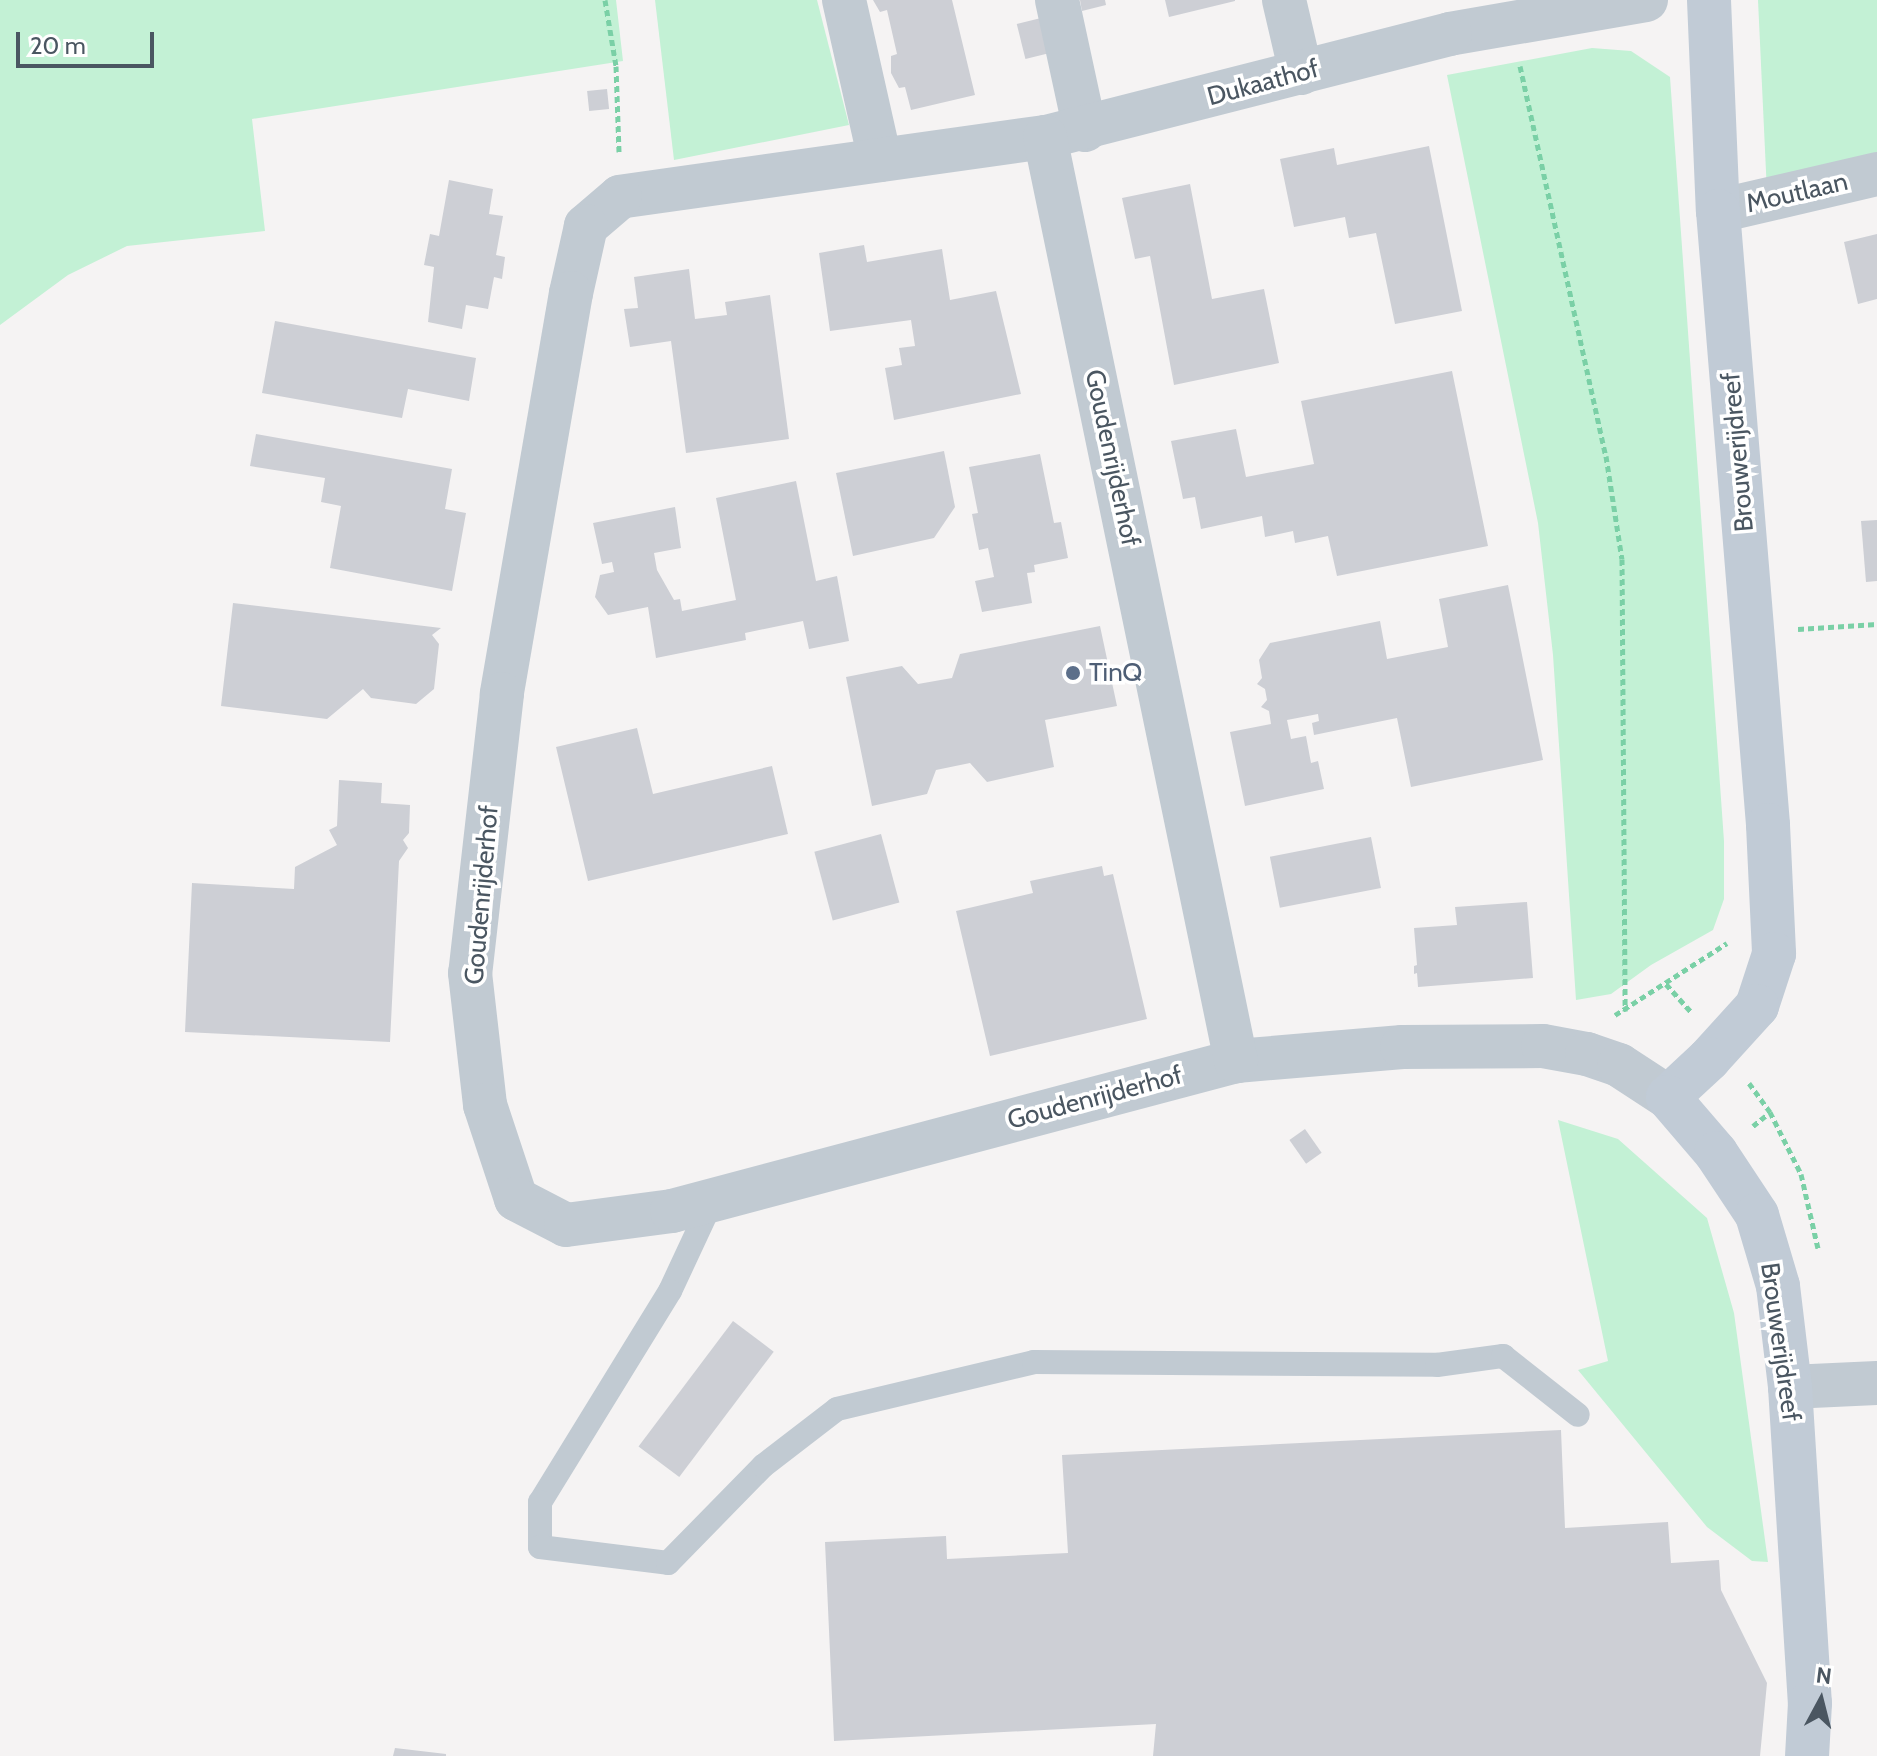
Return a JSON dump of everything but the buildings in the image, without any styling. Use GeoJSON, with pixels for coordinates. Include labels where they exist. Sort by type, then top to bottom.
{"type":"FeatureCollection","features":[{"type":"Feature","properties":{"kind":"street"},"geometry":{"type":"LineString","coordinates":[[844,0],[880,160]]}},
{"type":"Feature","properties":{"kind":"street","name":"Goudenrijderhof"},"geometry":{"type":"LineString","coordinates":[[1057,0],[1065,134],[1236,1061]]}},
{"type":"Feature","properties":{"kind":"street"},"geometry":{"type":"LineString","coordinates":[[1284,0],[1301,73]]}},
{"type":"Feature","properties":{"kind":"street","name":"Dukaathof"},"geometry":{"type":"LineString","coordinates":[[620,197],[1065,134],[1301,73],[1507,11],[1646,0]]}},
{"type":"Feature","properties":{"kind":"street","name":"Brouwerijdreef"},"geometry":{"type":"LineString","coordinates":[[1709,0],[1718,211],[1753,632],[1774,954],[1764,993],[1709,1059],[1668,1097],[1716,1153],[1757,1215],[1778,1286],[1790,1387],[1810,1703],[1807,1756]]}},
{"type":"Feature","properties":{"kind":"street","name":"Moutlaan"},"geometry":{"type":"LineString","coordinates":[[1718,211],[1877,174]]}},
{"type":"Feature","properties":{"kind":"street","name":"Goudenrijderhof"},"geometry":{"type":"LineString","coordinates":[[620,197],[586,226],[571,293],[502,694],[470,973],[485,1105],[516,1199],[566,1225],[672,1211],[1236,1061],[1402,1047],[1543,1046],[1587,1054],[1619,1065],[1668,1097]]}},
{"type":"Feature","properties":{"kind":"street"},"geometry":{"type":"LineString","coordinates":[[1790,1387],[1877,1383]]}},
{"type":"Feature","properties":{"kind":"lane"},"geometry":{"type":"LineString","coordinates":[[712,1201],[670,1291],[540,1502],[540,1547],[668,1563],[763,1466],[837,1409],[1034,1362],[1437,1365],[1503,1356],[1578,1415]]}},
{"type":"Feature","properties":{"kind":"path"},"geometry":{"type":"LineString","coordinates":[[605,0],[616,66],[620,197]]}},
{"type":"Feature","properties":{"kind":"path"},"geometry":{"type":"LineString","coordinates":[[1507,11],[1606,456],[1622,559],[1625,1011]]}},
{"type":"Feature","properties":{"kind":"path"},"geometry":{"type":"LineString","coordinates":[[1753,632],[1877,624]]}},
{"type":"Feature","properties":{"kind":"path"},"geometry":{"type":"LineString","coordinates":[[1666,984],[1744,932],[1773,903]]}},
{"type":"Feature","properties":{"kind":"green space"},"geometry":{"type":"Polygon","coordinates":[[[0,0],[616,0],[623,61],[252,119],[265,231],[127,246],[68,275],[0,325],[0,0]]]}},
{"type":"Feature","properties":{"kind":"green space"},"geometry":{"type":"Polygon","coordinates":[[[655,0],[817,0],[849,125],[674,160],[655,0]]]}},
{"type":"Feature","properties":{"kind":"green space"},"geometry":{"type":"Polygon","coordinates":[[[1758,0],[1877,0],[1877,167],[1767,193],[1758,0]]]}},
{"type":"Feature","properties":{"kind":"green space"},"geometry":{"type":"Polygon","coordinates":[[[1592,48],[1631,51],[1670,77],[1724,841],[1724,899],[1713,930],[1651,965],[1611,994],[1576,1000],[1553,655],[1538,523],[1447,75],[1592,48]]]}},
{"type":"Feature","properties":{"kind":"green space"},"geometry":{"type":"Polygon","coordinates":[[[1558,1120],[1618,1139],[1707,1218],[1734,1313],[1768,1562],[1752,1561],[1707,1527],[1578,1370],[1608,1361],[1558,1120]]]}},
{"type":"Feature","properties":{"kind":"place","name":"TinQ"},"geometry":{"type":"Point","coordinates":[1073,673]}}]}
